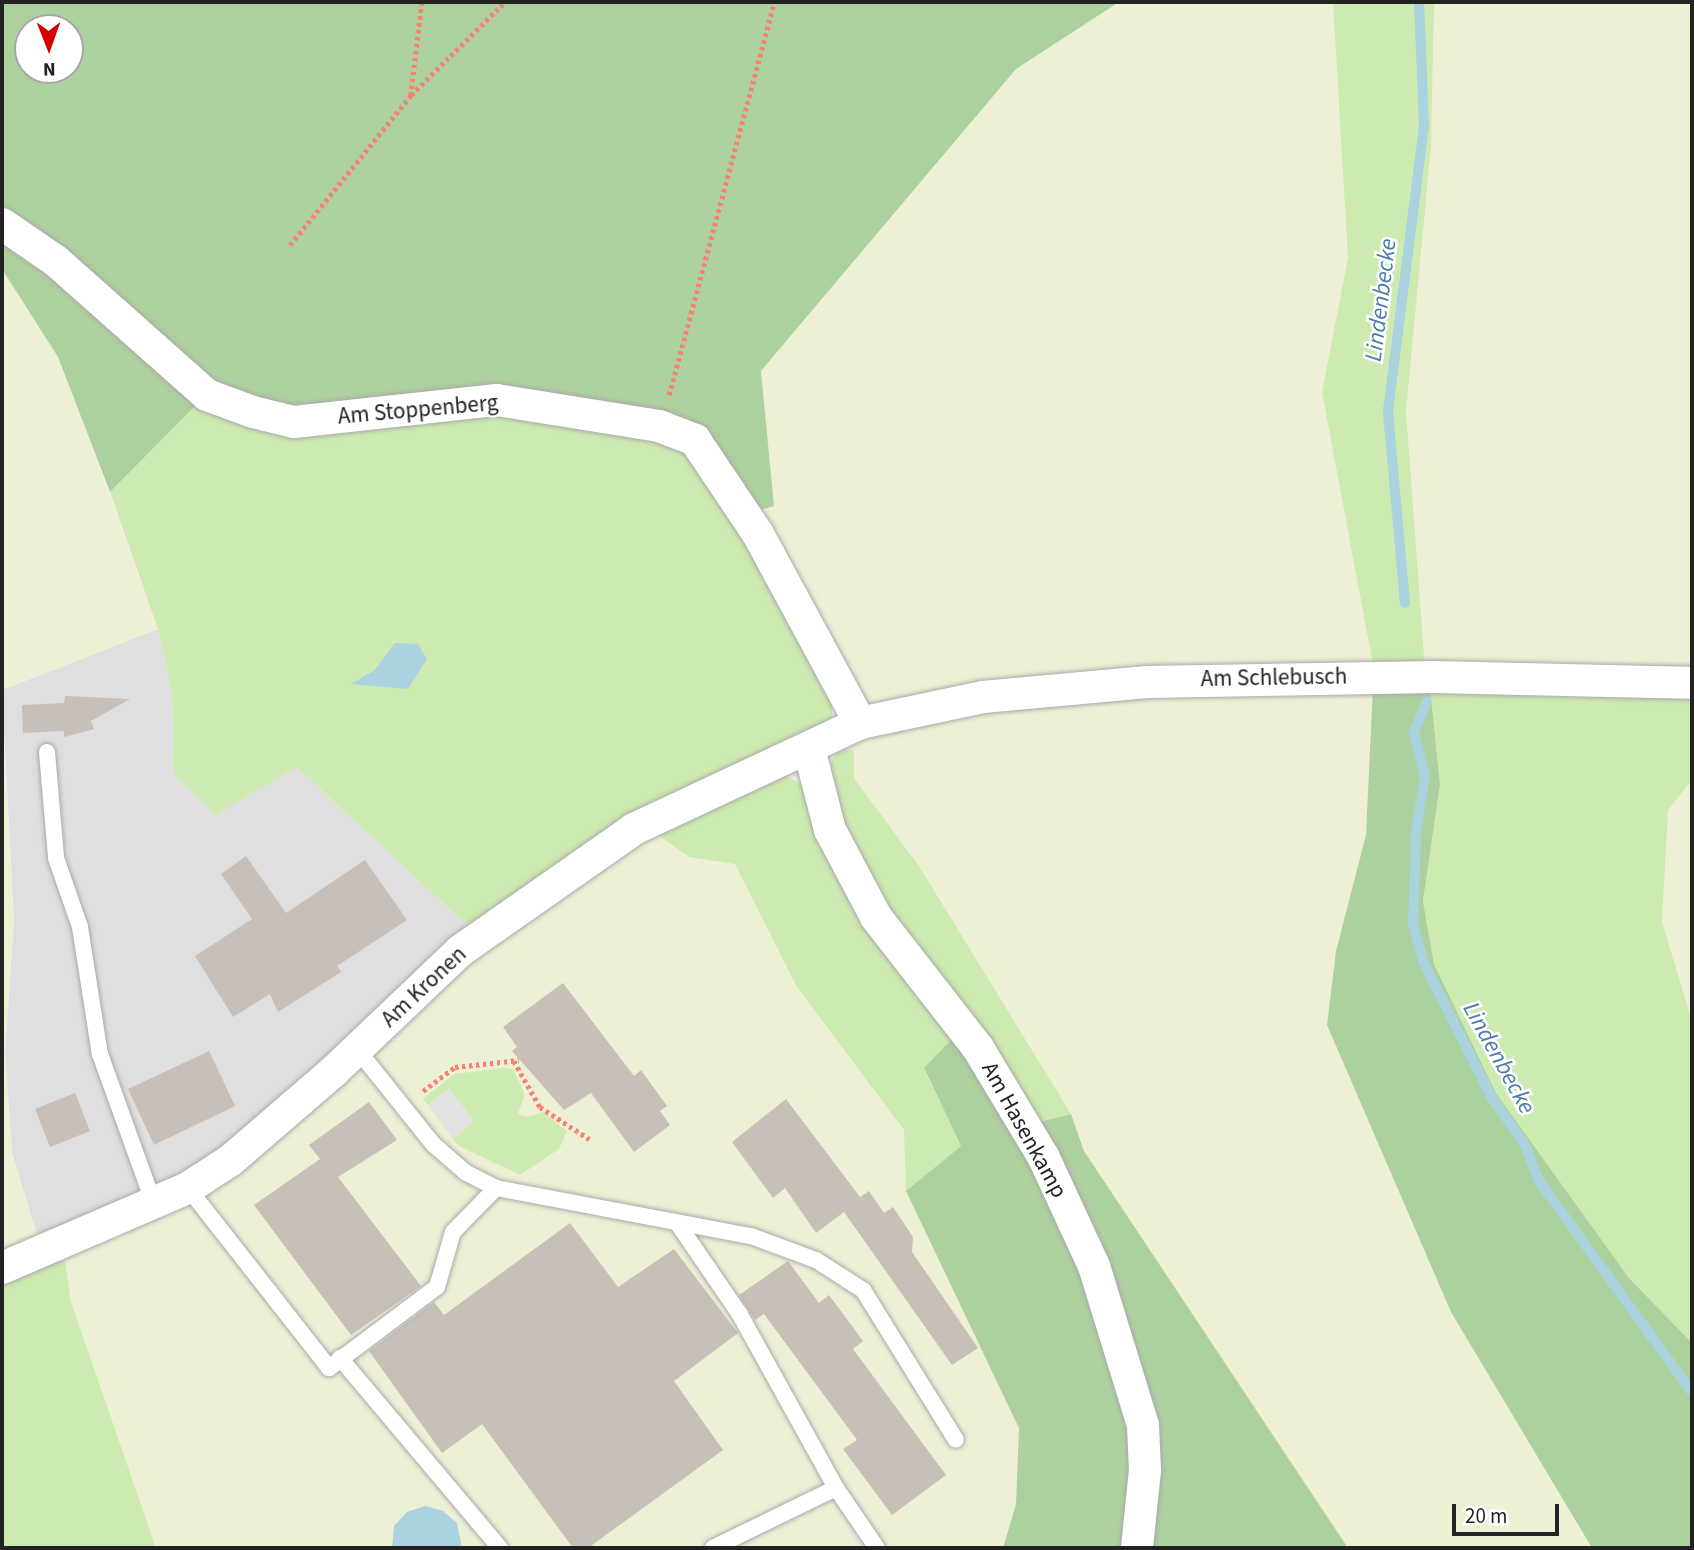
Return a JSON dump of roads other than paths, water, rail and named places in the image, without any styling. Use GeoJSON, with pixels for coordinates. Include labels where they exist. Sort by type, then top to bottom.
{"type":"FeatureCollection","features":[{"type":"Feature","properties":{"kind":"street","name":"Am Stoppenberg"},"geometry":{"type":"LineString","coordinates":[[2,224],[56,261],[207,396],[253,412],[294,422],[497,400],[659,426],[695,440],[715,465],[860,723]]}},
{"type":"Feature","properties":{"kind":"street","name":"Am Schlebusch"},"geometry":{"type":"LineString","coordinates":[[860,723],[1006,694],[1160,681],[1434,677],[1692,683]]}},
{"type":"Feature","properties":{"kind":"street","name":"Am Kronen"},"geometry":{"type":"LineString","coordinates":[[2,1268],[188,1188],[231,1160],[357,1049],[460,951],[634,829],[760,766],[808,749],[860,723]]}},
{"type":"Feature","properties":{"kind":"street","name":"Am Hasenkamp"},"geometry":{"type":"LineString","coordinates":[[808,749],[830,830],[876,917],[978,1048],[1044,1158],[1094,1266],[1143,1424],[1145,1470],[1137,1548]]}},
{"type":"Feature","properties":{"kind":"lane"},"geometry":{"type":"LineString","coordinates":[[47,752],[56,858],[80,927],[100,1055],[154,1204]]}},
{"type":"Feature","properties":{"kind":"lane"},"geometry":{"type":"LineString","coordinates":[[357,1049],[433,1144],[496,1188],[751,1236],[816,1260],[863,1290],[956,1440]]}},
{"type":"Feature","properties":{"kind":"lane"},"geometry":{"type":"LineString","coordinates":[[188,1188],[329,1368],[437,1287],[453,1231],[496,1188]]}},
{"type":"Feature","properties":{"kind":"lane"},"geometry":{"type":"LineString","coordinates":[[678,1224],[746,1325],[836,1488],[877,1548]]}},
{"type":"Feature","properties":{"kind":"lane"},"geometry":{"type":"LineString","coordinates":[[340,1358],[500,1548]]}},
{"type":"Feature","properties":{"kind":"lane"},"geometry":{"type":"LineString","coordinates":[[713,1548],[836,1488]]}},
{"type":"Feature","properties":{"kind":"water"},"geometry":{"type":"Polygon","coordinates":[[[395,643],[418,644],[427,659],[408,689],[351,684],[375,670],[395,643]]]}},
{"type":"Feature","properties":{"kind":"water"},"geometry":{"type":"Polygon","coordinates":[[[425,1506],[443,1511],[457,1523],[462,1548],[392,1548],[394,1526],[407,1512],[425,1506]]]}},
{"type":"Feature","properties":{"kind":"waterway","name":"Lindenbecke"},"geometry":{"type":"LineString","coordinates":[[1405,603],[1388,411],[1424,126],[1419,2]]}},
{"type":"Feature","properties":{"kind":"waterway","name":"Lindenbecke"},"geometry":{"type":"LineString","coordinates":[[1427,701],[1414,733],[1425,776],[1416,832],[1413,925],[1423,961],[1492,1098],[1525,1145],[1539,1181],[1692,1392]]}}]}
